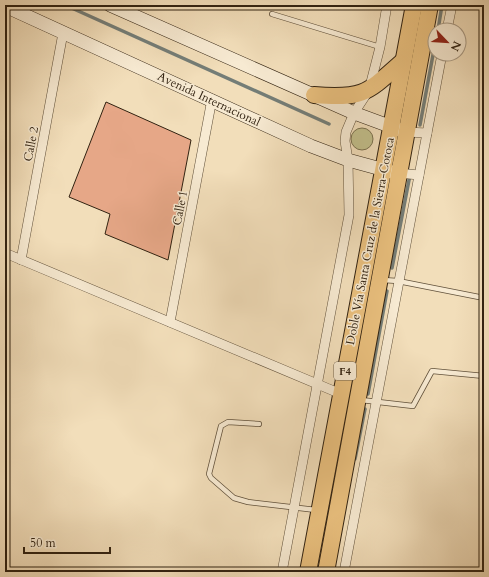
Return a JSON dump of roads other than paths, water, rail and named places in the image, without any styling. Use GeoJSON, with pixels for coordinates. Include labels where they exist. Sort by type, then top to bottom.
{"type":"FeatureCollection","features":[{"type":"Feature","properties":{"kind":"highway","name":"Doble Vía Santa Cruz de la Sierra-Cotoca"},"geometry":{"type":"LineString","coordinates":[[399,130],[403,61],[414,5]]}},
{"type":"Feature","properties":{"kind":"highway","name":"Doble Vía Santa Cruz de la Sierra-Cotoca"},"geometry":{"type":"LineString","coordinates":[[308,572],[341,394],[399,130],[430,5]]}},
{"type":"Feature","properties":{"kind":"highway"},"geometry":{"type":"LineString","coordinates":[[314,95],[350,96],[369,90],[403,61]]}},
{"type":"Feature","properties":{"kind":"highway","name":"Doble Vía Santa Cruz de la Sierra-Cotoca"},"geometry":{"type":"LineString","coordinates":[[326,572],[379,279],[391,172]]}},
{"type":"Feature","properties":{"kind":"main road"},"geometry":{"type":"LineString","coordinates":[[110,5],[354,113],[399,130]]}},
{"type":"Feature","properties":{"kind":"main road","name":"Avenida Internacional"},"geometry":{"type":"LineString","coordinates":[[5,6],[212,99],[311,146],[348,160],[391,172]]}},
{"type":"Feature","properties":{"kind":"street"},"geometry":{"type":"LineString","coordinates":[[282,572],[350,215],[348,160],[344,141],[354,113],[369,90],[380,47],[387,5]]}},
{"type":"Feature","properties":{"kind":"street"},"geometry":{"type":"LineString","coordinates":[[449,22],[452,5]]}},
{"type":"Feature","properties":{"kind":"street","name":"Calle 2"},"geometry":{"type":"LineString","coordinates":[[21,260],[64,33]]}},
{"type":"Feature","properties":{"kind":"street"},"geometry":{"type":"LineString","coordinates":[[344,572],[440,62]]}},
{"type":"Feature","properties":{"kind":"street","name":"Calle 1"},"geometry":{"type":"LineString","coordinates":[[170,322],[212,99]]}},
{"type":"Feature","properties":{"kind":"street"},"geometry":{"type":"LineString","coordinates":[[399,130],[427,133]]}},
{"type":"Feature","properties":{"kind":"street","name":"Avenida Internacional"},"geometry":{"type":"LineString","coordinates":[[391,172],[419,176]]}},
{"type":"Feature","properties":{"kind":"street"},"geometry":{"type":"LineString","coordinates":[[5,253],[341,394]]}},
{"type":"Feature","properties":{"kind":"lane"},"geometry":{"type":"LineString","coordinates":[[272,14],[380,47]]}},
{"type":"Feature","properties":{"kind":"lane"},"geometry":{"type":"LineString","coordinates":[[379,279],[398,281],[484,298]]}},
{"type":"Feature","properties":{"kind":"lane"},"geometry":{"type":"LineString","coordinates":[[357,400],[412,406],[432,371],[484,376]]}},
{"type":"Feature","properties":{"kind":"lane"},"geometry":{"type":"LineString","coordinates":[[259,424],[228,422],[221,426],[209,474],[214,481],[234,498],[320,511]]}},
{"type":"Feature","properties":{"kind":"waterway"},"geometry":{"type":"LineString","coordinates":[[65,5],[329,124]]}},
{"type":"Feature","properties":{"kind":"waterway"},"geometry":{"type":"LineString","coordinates":[[439,22],[442,5]]}},
{"type":"Feature","properties":{"kind":"waterway"},"geometry":{"type":"LineString","coordinates":[[420,125],[432,62]]}},
{"type":"Feature","properties":{"kind":"waterway"},"geometry":{"type":"LineString","coordinates":[[392,268],[410,175]]}},
{"type":"Feature","properties":{"kind":"waterway"},"geometry":{"type":"LineString","coordinates":[[368,394],[387,291]]}},
{"type":"Feature","properties":{"kind":"waterway"},"geometry":{"type":"LineString","coordinates":[[355,459],[365,409]]}}]}
